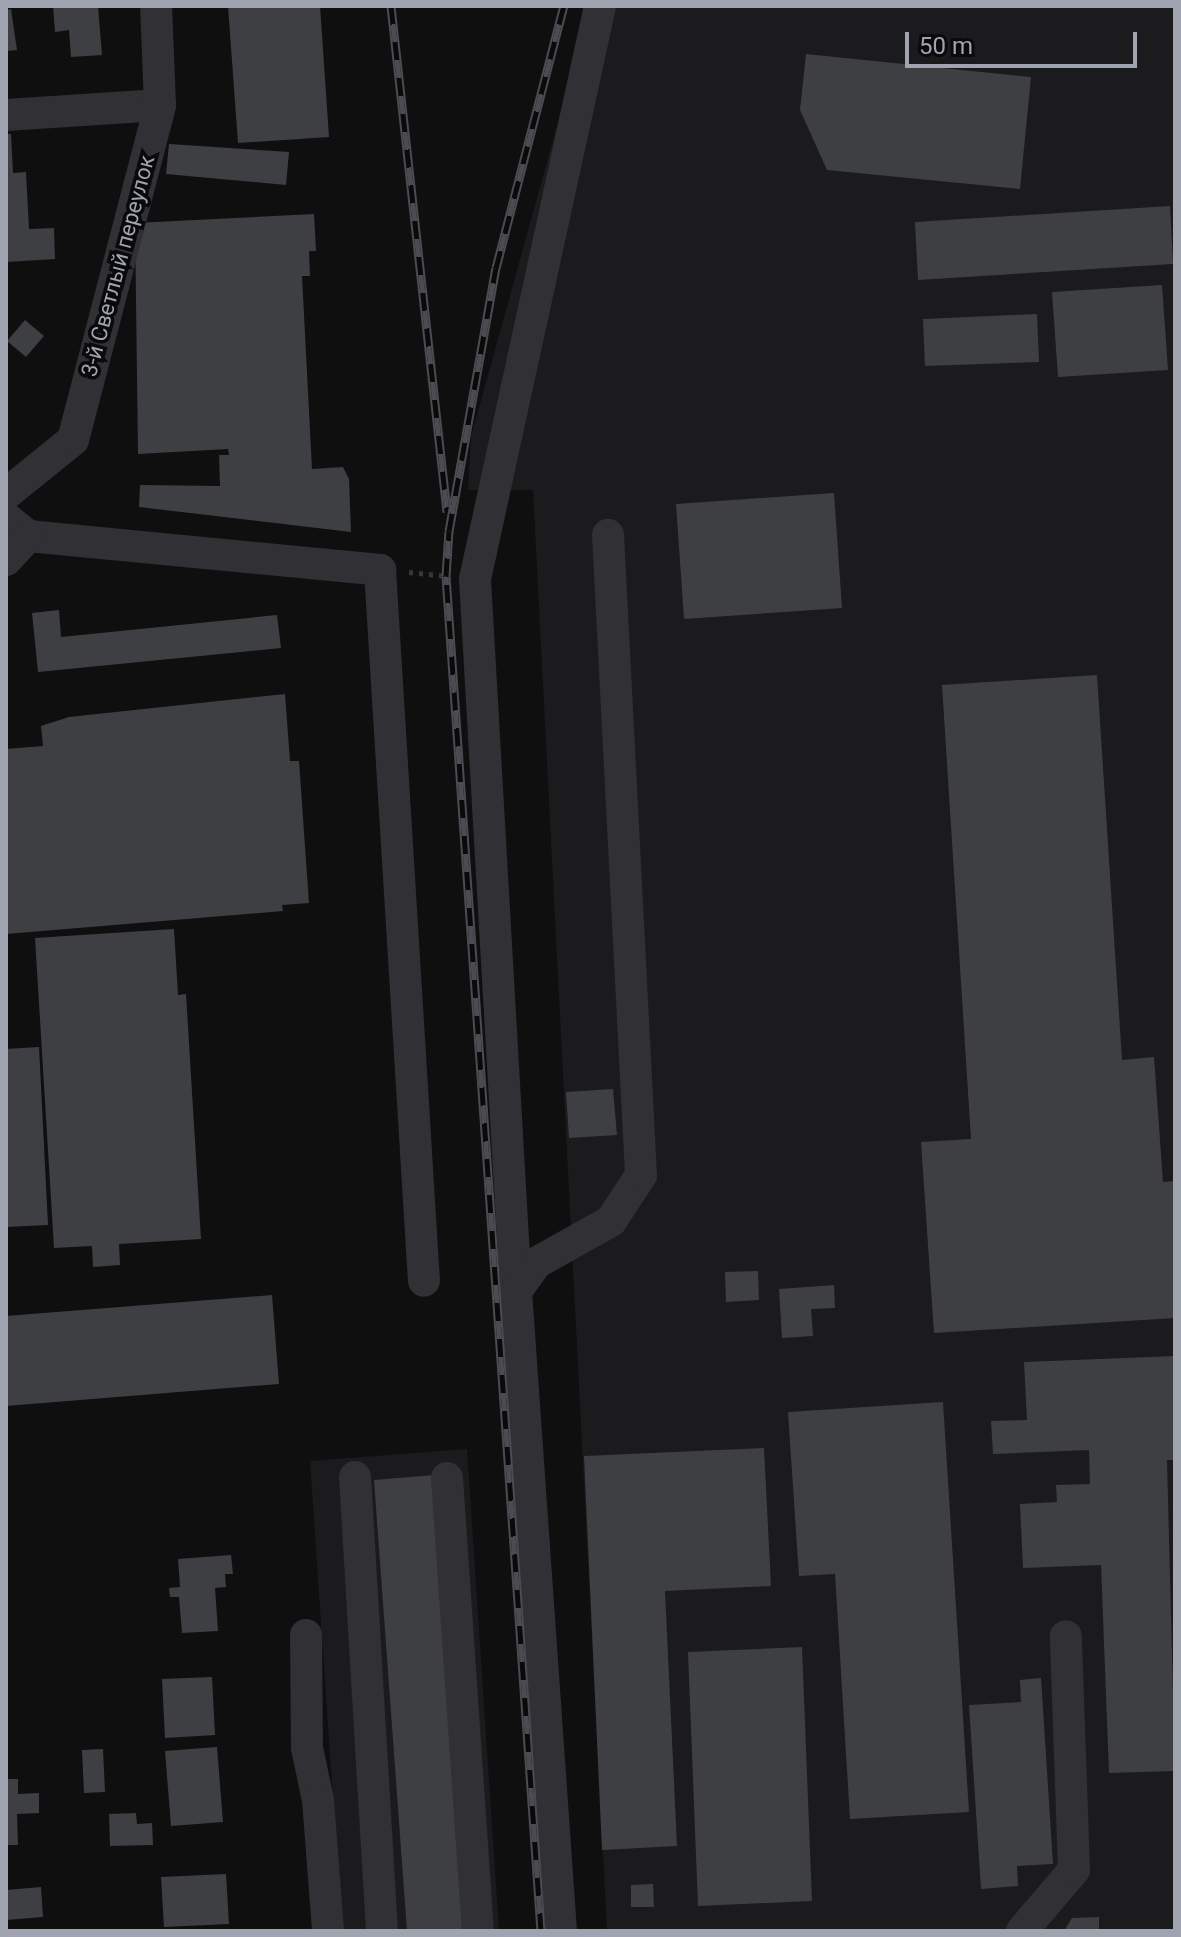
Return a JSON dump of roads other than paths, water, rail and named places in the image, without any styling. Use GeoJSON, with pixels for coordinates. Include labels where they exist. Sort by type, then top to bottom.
{"type":"FeatureCollection","features":[{"type":"Feature","properties":{"kind":"street","name":"3-й Светлый переулок"},"geometry":{"type":"LineString","coordinates":[[6,494],[73,440],[160,105],[156,6]]}},
{"type":"Feature","properties":{"kind":"street"},"geometry":{"type":"LineString","coordinates":[[561,1931],[516,1291],[475,579],[600,6]]}},
{"type":"Feature","properties":{"kind":"street"},"geometry":{"type":"LineString","coordinates":[[6,115],[160,105]]}},
{"type":"Feature","properties":{"kind":"street"},"geometry":{"type":"LineString","coordinates":[[6,560],[17,527],[380,570],[424,1281]]}},
{"type":"Feature","properties":{"kind":"street"},"geometry":{"type":"LineString","coordinates":[[516,1291],[536,1263],[611,1221],[641,1175],[608,535]]}},
{"type":"Feature","properties":{"kind":"street"},"geometry":{"type":"LineString","coordinates":[[355,1477],[382,1931]]}},
{"type":"Feature","properties":{"kind":"street"},"geometry":{"type":"LineString","coordinates":[[447,1478],[478,1931]]}},
{"type":"Feature","properties":{"kind":"street"},"geometry":{"type":"LineString","coordinates":[[306,1635],[307,1748],[318,1800],[328,1931]]}},
{"type":"Feature","properties":{"kind":"street"},"geometry":{"type":"LineString","coordinates":[[1022,1931],[1074,1870],[1066,1636]]}},
{"type":"Feature","properties":{"kind":"railway"},"geometry":{"type":"LineString","coordinates":[[391,6],[447,512]]}},
{"type":"Feature","properties":{"kind":"railway"},"geometry":{"type":"LineString","coordinates":[[541,1931],[446,576],[449,531],[496,268],[564,6]]}}]}
